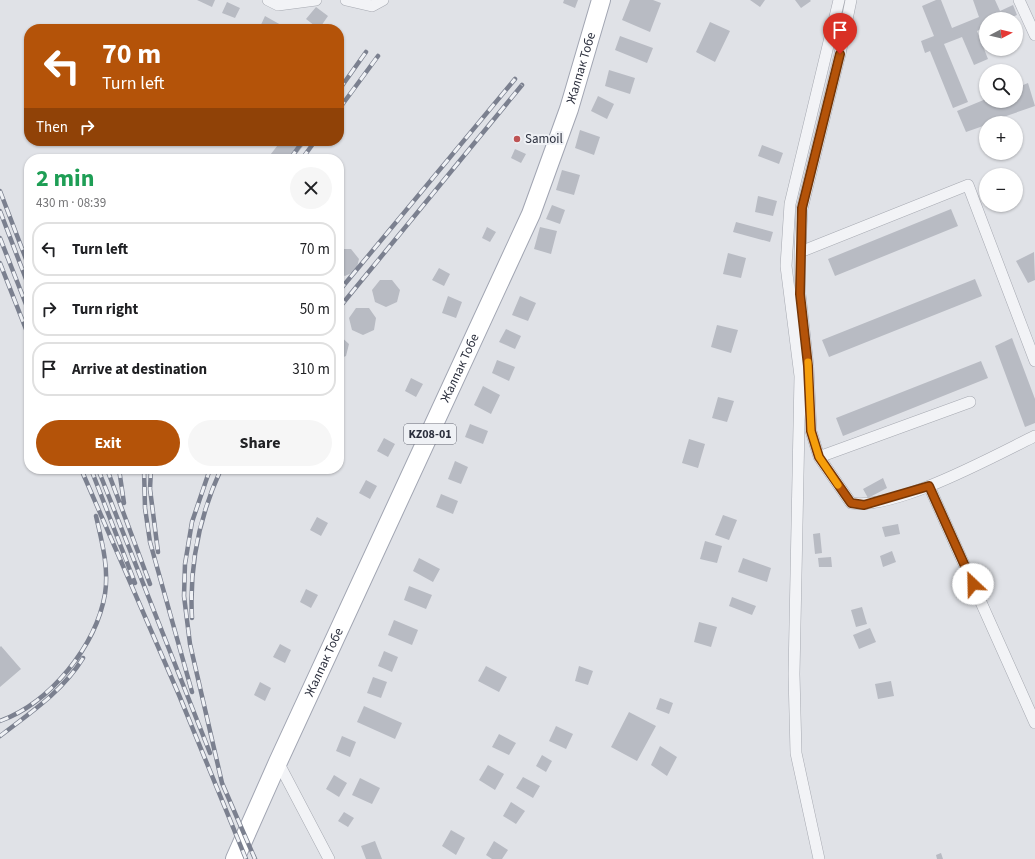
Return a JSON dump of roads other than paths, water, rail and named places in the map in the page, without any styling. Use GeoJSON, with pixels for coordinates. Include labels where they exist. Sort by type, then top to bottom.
{"type":"FeatureCollection","features":[{"type":"Feature","properties":{"kind":"main road","name":"Жалпак Тобе"},"geometry":{"type":"LineString","coordinates":[[235,859],[278,762],[531,214],[569,109],[601,0]]}},
{"type":"Feature","properties":{"kind":"street"},"geometry":{"type":"LineString","coordinates":[[268,0],[278,5],[316,0]]}},
{"type":"Feature","properties":{"kind":"street"},"geometry":{"type":"LineString","coordinates":[[346,0],[372,6],[383,0]]}},
{"type":"Feature","properties":{"kind":"street"},"geometry":{"type":"LineString","coordinates":[[819,859],[796,752],[794,674],[800,376],[786,266],[790,204],[839,0]]}},
{"type":"Feature","properties":{"kind":"street"},"geometry":{"type":"LineString","coordinates":[[851,0],[840,54],[802,208],[800,294],[808,366],[811,431],[819,457],[851,503],[864,505],[929,486],[1035,436]]}},
{"type":"Feature","properties":{"kind":"street"},"geometry":{"type":"LineString","coordinates":[[1019,0],[1035,35]]}},
{"type":"Feature","properties":{"kind":"street"},"geometry":{"type":"LineString","coordinates":[[800,252],[968,185],[1035,362]]}},
{"type":"Feature","properties":{"kind":"street"},"geometry":{"type":"LineString","coordinates":[[819,457],[970,402]]}},
{"type":"Feature","properties":{"kind":"street"},"geometry":{"type":"LineString","coordinates":[[929,486],[1035,723]]}},
{"type":"Feature","properties":{"kind":"street"},"geometry":{"type":"LineString","coordinates":[[278,762],[329,859]]}},
{"type":"Feature","properties":{"kind":"railway"},"geometry":{"type":"LineString","coordinates":[[344,83],[366,52]]}},
{"type":"Feature","properties":{"kind":"railway"},"geometry":{"type":"LineString","coordinates":[[344,102],[378,56]]}},
{"type":"Feature","properties":{"kind":"railway"},"geometry":{"type":"LineString","coordinates":[[344,285],[515,79]]}},
{"type":"Feature","properties":{"kind":"railway"},"geometry":{"type":"LineString","coordinates":[[344,302],[522,85]]}},
{"type":"Feature","properties":{"kind":"railway"},"geometry":{"type":"LineString","coordinates":[[294,154],[299,146]]}},
{"type":"Feature","properties":{"kind":"railway"},"geometry":{"type":"LineString","coordinates":[[306,154],[311,146]]}},
{"type":"Feature","properties":{"kind":"railway"},"geometry":{"type":"LineString","coordinates":[[0,191],[24,254]]}},
{"type":"Feature","properties":{"kind":"railway"},"geometry":{"type":"LineString","coordinates":[[0,211],[24,274]]}},
{"type":"Feature","properties":{"kind":"railway"},"geometry":{"type":"LineString","coordinates":[[0,238],[24,299]]}},
{"type":"Feature","properties":{"kind":"railway"},"geometry":{"type":"LineString","coordinates":[[0,263],[24,324]]}},
{"type":"Feature","properties":{"kind":"railway"},"geometry":{"type":"LineString","coordinates":[[83,474],[179,695],[246,859]]}},
{"type":"Feature","properties":{"kind":"railway"},"geometry":{"type":"LineString","coordinates":[[93,474],[135,583]]}},
{"type":"Feature","properties":{"kind":"railway"},"geometry":{"type":"LineString","coordinates":[[100,474],[210,753]]}},
{"type":"Feature","properties":{"kind":"railway"},"geometry":{"type":"LineString","coordinates":[[109,474],[150,584]]}},
{"type":"Feature","properties":{"kind":"railway"},"geometry":{"type":"LineString","coordinates":[[120,474],[124,503]]}},
{"type":"Feature","properties":{"kind":"railway"},"geometry":{"type":"LineString","coordinates":[[144,474],[145,508],[150,542],[192,692]]}},
{"type":"Feature","properties":{"kind":"railway"},"geometry":{"type":"LineString","coordinates":[[151,474],[150,489],[158,552]]}},
{"type":"Feature","properties":{"kind":"railway"},"geometry":{"type":"LineString","coordinates":[[208,474],[192,522],[185,564],[184,596],[190,644],[222,783],[255,859]]}},
{"type":"Feature","properties":{"kind":"railway"},"geometry":{"type":"LineString","coordinates":[[192,618],[192,579],[197,542],[201,523],[219,474]]}},
{"type":"Feature","properties":{"kind":"railway"},"geometry":{"type":"LineString","coordinates":[[0,721],[18,713],[53,687],[68,670],[92,633],[100,614],[106,584],[104,555],[96,516]]}},
{"type":"Feature","properties":{"kind":"railway"},"geometry":{"type":"LineString","coordinates":[[0,736],[56,691],[66,681],[83,658]]}},
{"type":"Feature","properties":{"kind":"place","name":"Samoil"},"geometry":{"type":"Point","coordinates":[517,139]}}]}
